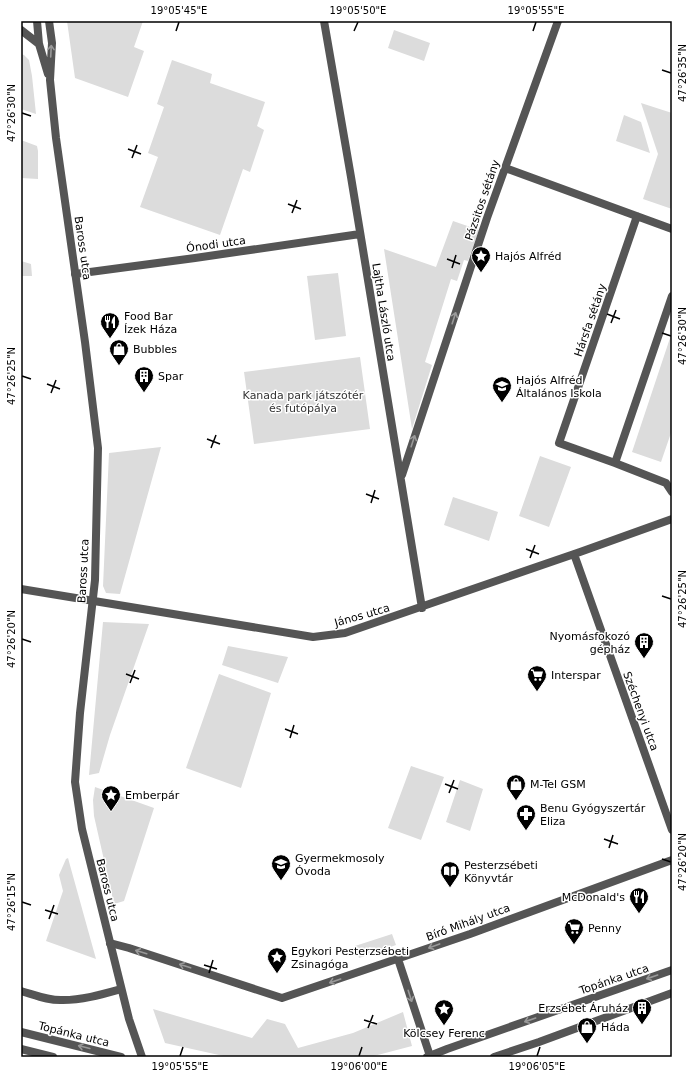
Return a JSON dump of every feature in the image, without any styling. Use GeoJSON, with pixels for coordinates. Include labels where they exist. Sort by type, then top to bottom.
{"type":"FeatureCollection","features":[{"type":"Feature","properties":{"kind":"street","name":"Baross utca"},"geometry":{"type":"LineString","coordinates":[[37,21],[39,44],[50,80]]}},
{"type":"Feature","properties":{"kind":"street","name":"Baross utca"},"geometry":{"type":"LineString","coordinates":[[48,21],[52,43],[50,80],[56,138],[85,342],[98,448],[95,580],[80,713],[75,782],[82,829],[129,1019],[142,1057]]}},
{"type":"Feature","properties":{"kind":"street","name":"Lajtha László utca"},"geometry":{"type":"LineString","coordinates":[[324,21],[422,608]]}},
{"type":"Feature","properties":{"kind":"street","name":"Pázsitos sétány"},"geometry":{"type":"LineString","coordinates":[[401,478],[487,218],[558,21]]}},
{"type":"Feature","properties":{"kind":"street"},"geometry":{"type":"LineString","coordinates":[[21,30],[39,44]]}},
{"type":"Feature","properties":{"kind":"street"},"geometry":{"type":"LineString","coordinates":[[505,168],[672,229]]}},
{"type":"Feature","properties":{"kind":"street","name":"Hársfa sétány"},"geometry":{"type":"LineString","coordinates":[[637,216],[559,443],[615,462],[666,483],[672,492]]}},
{"type":"Feature","properties":{"kind":"street","name":"Ónodi utca"},"geometry":{"type":"LineString","coordinates":[[75,274],[360,234]]}},
{"type":"Feature","properties":{"kind":"street"},"geometry":{"type":"LineString","coordinates":[[615,462],[672,296]]}},
{"type":"Feature","properties":{"kind":"street","name":"János utca"},"geometry":{"type":"LineString","coordinates":[[21,589],[313,636],[345,633],[422,608],[672,519]]}},
{"type":"Feature","properties":{"kind":"street","name":"Széchenyi utca"},"geometry":{"type":"LineString","coordinates":[[574,554],[672,830]]}},
{"type":"Feature","properties":{"kind":"street","name":"Bíró Mihály utca"},"geometry":{"type":"LineString","coordinates":[[110,943],[282,998],[470,934],[672,860]]}},
{"type":"Feature","properties":{"kind":"street"},"geometry":{"type":"LineString","coordinates":[[398,959],[429,1056]]}},
{"type":"Feature","properties":{"kind":"street","name":"Topánka utca"},"geometry":{"type":"LineString","coordinates":[[429,1056],[672,970]]}},
{"type":"Feature","properties":{"kind":"street"},"geometry":{"type":"LineString","coordinates":[[21,991],[44,998],[62,1000],[87,997],[121,988]]}},
{"type":"Feature","properties":{"kind":"street"},"geometry":{"type":"LineString","coordinates":[[494,1057],[672,993]]}},
{"type":"Feature","properties":{"kind":"street","name":"Topánka utca"},"geometry":{"type":"LineString","coordinates":[[21,1032],[121,1057]]}},
{"type":"Feature","properties":{"kind":"street"},"geometry":{"type":"LineString","coordinates":[[21,1049],[53,1057]]}},
{"type":"Feature","properties":{"kind":"green space"},"geometry":{"type":"Polygon","coordinates":[[[67,21],[143,21],[134,47],[144,51],[128,97],[75,78],[67,21]]]}},
{"type":"Feature","properties":{"kind":"green space"},"geometry":{"type":"Polygon","coordinates":[[[394,30],[430,43],[424,61],[388,48],[394,30]]]}},
{"type":"Feature","properties":{"kind":"green space"},"geometry":{"type":"Polygon","coordinates":[[[21,54],[29,60],[36,114],[21,109],[21,54]]]}},
{"type":"Feature","properties":{"kind":"green space"},"geometry":{"type":"Polygon","coordinates":[[[172,60],[212,74],[210,83],[265,102],[257,126],[264,130],[250,172],[243,169],[220,235],[140,207],[158,157],[148,153],[164,107],[157,104],[172,60]]]}},
{"type":"Feature","properties":{"kind":"green space"},"geometry":{"type":"Polygon","coordinates":[[[641,103],[672,113],[672,209],[643,199],[658,154],[641,103]]]}},
{"type":"Feature","properties":{"kind":"green space"},"geometry":{"type":"Polygon","coordinates":[[[624,115],[641,122],[650,153],[616,141],[624,115]]]}},
{"type":"Feature","properties":{"kind":"green space"},"geometry":{"type":"Polygon","coordinates":[[[21,140],[37,146],[38,179],[21,178],[21,140]]]}},
{"type":"Feature","properties":{"kind":"green space"},"geometry":{"type":"Polygon","coordinates":[[[453,221],[479,230],[468,261],[464,260],[457,281],[451,279],[425,362],[432,365],[412,429],[384,249],[436,267],[453,221]]]}},
{"type":"Feature","properties":{"kind":"green space"},"geometry":{"type":"Polygon","coordinates":[[[21,261],[31,264],[32,276],[21,276],[21,261]]]}},
{"type":"Feature","properties":{"kind":"green space"},"geometry":{"type":"Polygon","coordinates":[[[338,273],[346,336],[315,340],[307,276],[338,273]]]}},
{"type":"Feature","properties":{"kind":"green space"},"geometry":{"type":"Polygon","coordinates":[[[672,332],[672,430],[661,462],[632,452],[672,332]]]}},
{"type":"Feature","properties":{"kind":"green space","name":"Kanada park játszótér és futópálya"},"geometry":{"type":"Polygon","coordinates":[[[360,357],[370,429],[254,444],[244,372],[360,357]]]}},
{"type":"Feature","properties":{"kind":"green space"},"geometry":{"type":"Polygon","coordinates":[[[161,447],[120,594],[106,593],[103,586],[109,453],[161,447]]]}},
{"type":"Feature","properties":{"kind":"green space"},"geometry":{"type":"Polygon","coordinates":[[[540,456],[571,467],[549,527],[519,516],[540,456]]]}},
{"type":"Feature","properties":{"kind":"green space"},"geometry":{"type":"Polygon","coordinates":[[[453,497],[498,512],[489,541],[444,525],[453,497]]]}},
{"type":"Feature","properties":{"kind":"green space"},"geometry":{"type":"Polygon","coordinates":[[[103,622],[149,624],[110,735],[99,773],[89,775],[103,622]]]}},
{"type":"Feature","properties":{"kind":"green space"},"geometry":{"type":"Polygon","coordinates":[[[228,646],[288,657],[278,683],[222,665],[228,646]]]}},
{"type":"Feature","properties":{"kind":"green space"},"geometry":{"type":"Polygon","coordinates":[[[219,674],[271,693],[241,788],[186,768],[219,674]]]}},
{"type":"Feature","properties":{"kind":"green space"},"geometry":{"type":"Polygon","coordinates":[[[411,766],[444,777],[421,840],[388,828],[411,766]]]}},
{"type":"Feature","properties":{"kind":"green space"},"geometry":{"type":"Polygon","coordinates":[[[460,780],[483,789],[470,831],[446,822],[460,780]]]}},
{"type":"Feature","properties":{"kind":"green space"},"geometry":{"type":"Polygon","coordinates":[[[95,787],[154,808],[124,901],[114,904],[94,816],[93,800],[95,787]]]}},
{"type":"Feature","properties":{"kind":"green space"},"geometry":{"type":"Polygon","coordinates":[[[68,858],[96,959],[46,941],[63,891],[59,875],[66,859],[68,858]]]}},
{"type":"Feature","properties":{"kind":"green space"},"geometry":{"type":"Polygon","coordinates":[[[392,934],[396,945],[359,958],[355,946],[392,934]]]}},
{"type":"Feature","properties":{"kind":"green space"},"geometry":{"type":"Polygon","coordinates":[[[153,1009],[252,1038],[267,1019],[285,1024],[298,1048],[353,1033],[403,1012],[412,1046],[370,1057],[228,1057],[165,1043],[153,1009]]]}},
{"type":"Feature","properties":{"kind":"place","name":"Hajós Alfréd"},"geometry":{"type":"Point","coordinates":[481,273]}},
{"type":"Feature","properties":{"kind":"place","name":"Food Bar Ízek Háza"},"geometry":{"type":"Point","coordinates":[110,339]}},
{"type":"Feature","properties":{"kind":"place","name":"Bubbles"},"geometry":{"type":"Point","coordinates":[119,366]}},
{"type":"Feature","properties":{"kind":"place","name":"Spar"},"geometry":{"type":"Point","coordinates":[144,393]}},
{"type":"Feature","properties":{"kind":"place","name":"Hajós Alfréd Általános Iskola"},"geometry":{"type":"Point","coordinates":[502,403]}},
{"type":"Feature","properties":{"kind":"place","name":"Nyomásfokozó gépház"},"geometry":{"type":"Point","coordinates":[644,659]}},
{"type":"Feature","properties":{"kind":"place","name":"Interspar"},"geometry":{"type":"Point","coordinates":[537,692]}},
{"type":"Feature","properties":{"kind":"place","name":"M-Tel GSM"},"geometry":{"type":"Point","coordinates":[516,801]}},
{"type":"Feature","properties":{"kind":"place","name":"Emberpár"},"geometry":{"type":"Point","coordinates":[111,812]}},
{"type":"Feature","properties":{"kind":"place","name":"Benu Gyógyszertár Eliza"},"geometry":{"type":"Point","coordinates":[526,831]}},
{"type":"Feature","properties":{"kind":"place","name":"Gyermekmosoly Óvoda"},"geometry":{"type":"Point","coordinates":[281,881]}},
{"type":"Feature","properties":{"kind":"place","name":"Pesterzsébeti Könyvtár"},"geometry":{"type":"Point","coordinates":[450,888]}},
{"type":"Feature","properties":{"kind":"place","name":"McDonald's"},"geometry":{"type":"Point","coordinates":[639,914]}},
{"type":"Feature","properties":{"kind":"place","name":"Penny"},"geometry":{"type":"Point","coordinates":[574,945]}},
{"type":"Feature","properties":{"kind":"place","name":"Egykori Pesterzsébeti Zsinagóga"},"geometry":{"type":"Point","coordinates":[277,974]}},
{"type":"Feature","properties":{"kind":"place","name":"Erzsébet Áruház"},"geometry":{"type":"Point","coordinates":[642,1025]}},
{"type":"Feature","properties":{"kind":"place","name":"Kölcsey Ferenc"},"geometry":{"type":"Point","coordinates":[444,1026]}},
{"type":"Feature","properties":{"kind":"place","name":"Háda"},"geometry":{"type":"Point","coordinates":[587,1044]}}]}
